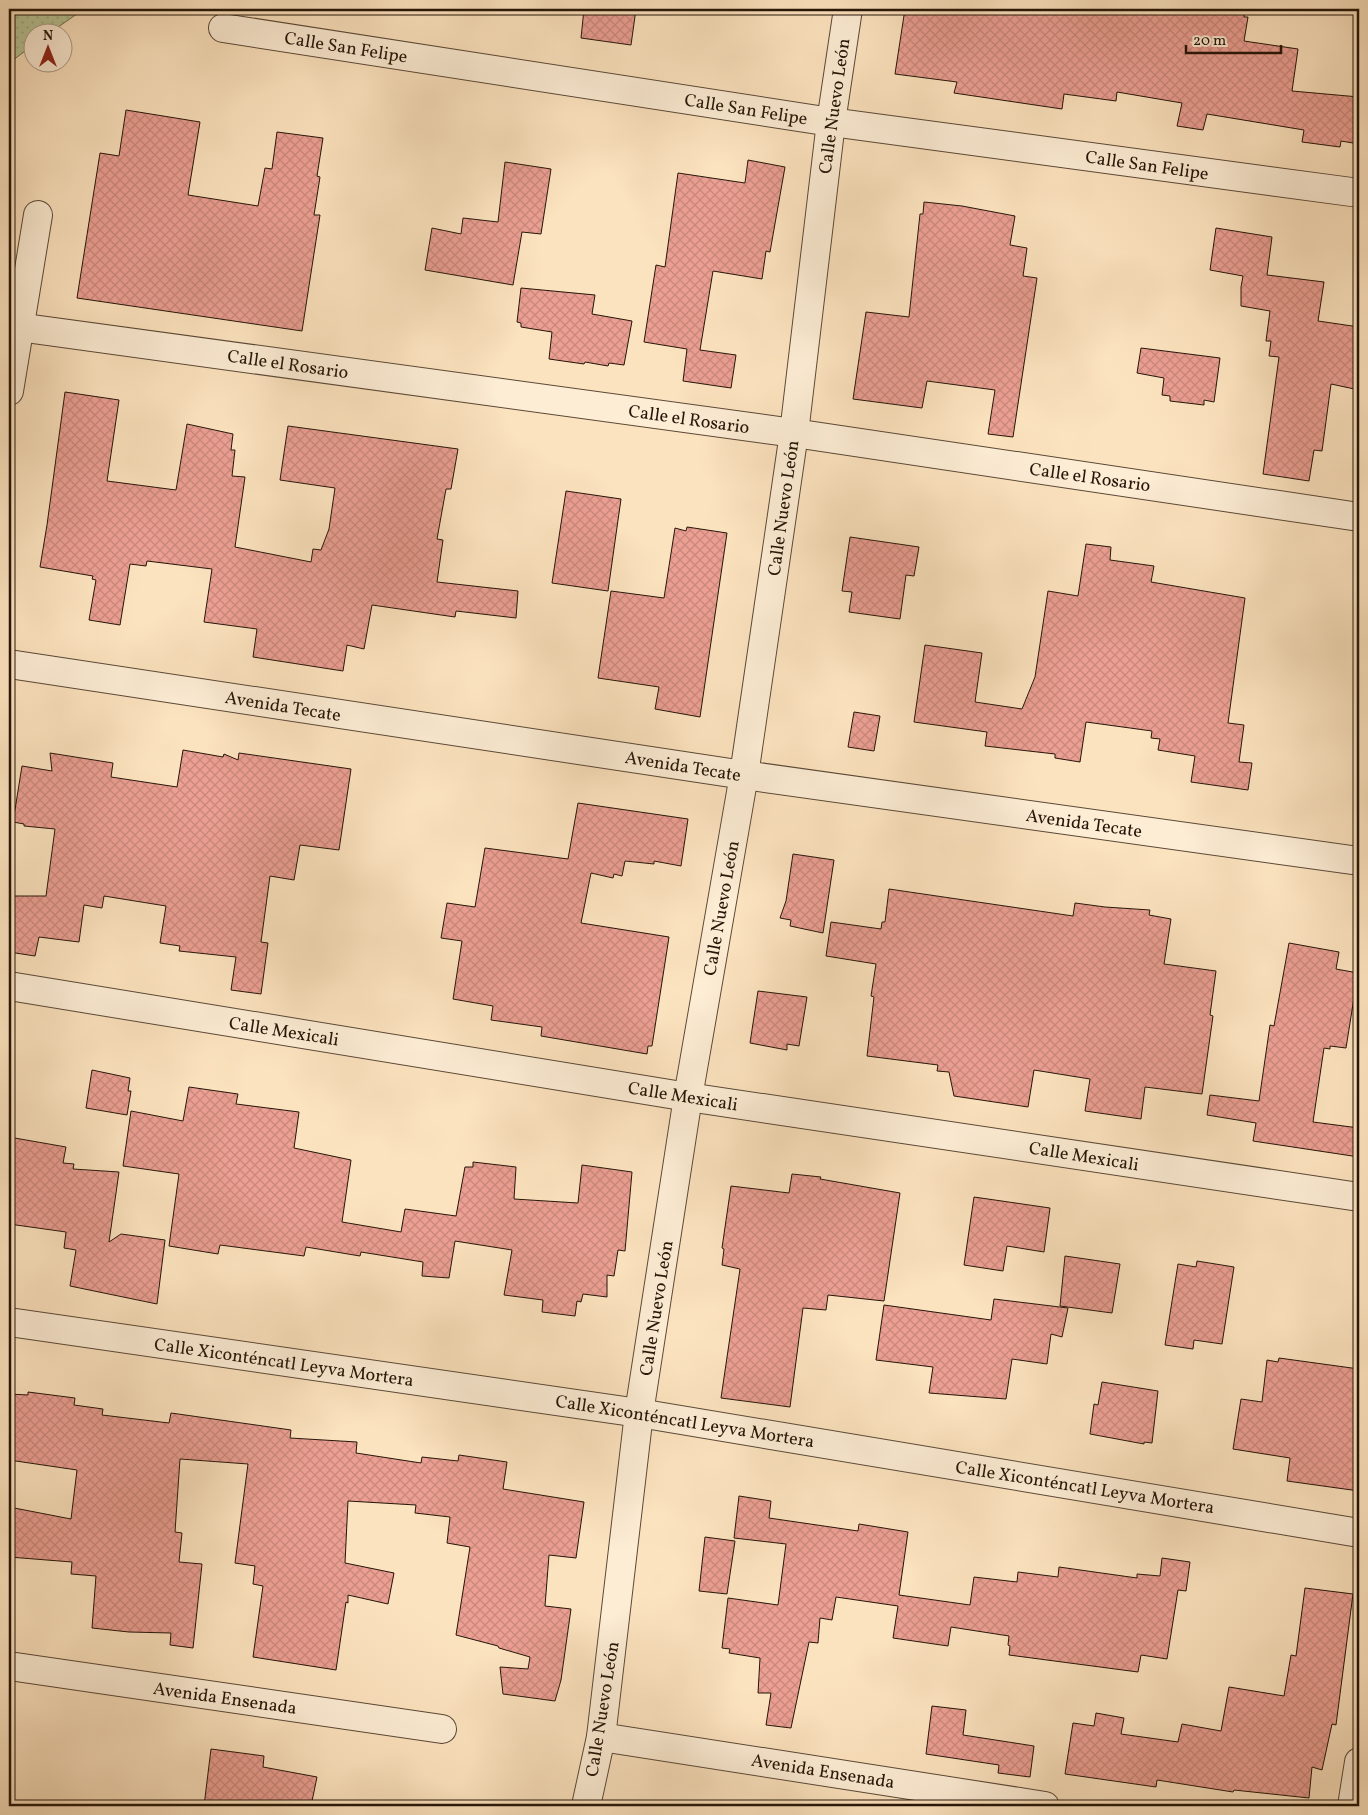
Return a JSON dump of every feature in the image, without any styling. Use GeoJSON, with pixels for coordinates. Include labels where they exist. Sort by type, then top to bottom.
{"type":"FeatureCollection","features":[{"type":"Feature","properties":{"kind":"street","name":"Calle Nuevo León"},"geometry":{"type":"LineString","coordinates":[[586,1806],[601,1737],[639,1413],[688,1097],[744,776],[794,433],[831,122],[848,9]]}},
{"type":"Feature","properties":{"kind":"street","name":"Calle San Felipe"},"geometry":{"type":"LineString","coordinates":[[223,28],[831,122],[1359,193]]}},
{"type":"Feature","properties":{"kind":"street"},"geometry":{"type":"LineString","coordinates":[[9,392],[18,327],[38,215]]}},
{"type":"Feature","properties":{"kind":"street","name":"Calle el Rosario"},"geometry":{"type":"LineString","coordinates":[[18,327],[794,433],[1359,517]]}},
{"type":"Feature","properties":{"kind":"street","name":"Avenida Tecate"},"geometry":{"type":"LineString","coordinates":[[9,664],[744,776],[1359,861]]}},
{"type":"Feature","properties":{"kind":"street","name":"Calle Mexicali"},"geometry":{"type":"LineString","coordinates":[[9,986],[688,1097],[1359,1198]]}},
{"type":"Feature","properties":{"kind":"street","name":"Calle Xiconténcatl Leyva Mortera"},"geometry":{"type":"LineString","coordinates":[[9,1322],[639,1413],[1359,1533]]}},
{"type":"Feature","properties":{"kind":"street","name":"Avenida Ensenada"},"geometry":{"type":"LineString","coordinates":[[9,1666],[442,1729]]}},
{"type":"Feature","properties":{"kind":"street","name":"Avenida Ensenada"},"geometry":{"type":"LineString","coordinates":[[601,1737],[1045,1806]]}},
{"type":"Feature","properties":{"kind":"street"},"geometry":{"type":"LineString","coordinates":[[1352,1806],[1359,1762]]}},
{"type":"Feature","properties":{"kind":"green space"},"geometry":{"type":"Polygon","coordinates":[[[9,9],[84,9],[65,22],[22,22],[22,53],[9,63],[9,9]]]}},
{"type":"Feature","properties":{"kind":"building"},"geometry":{"type":"Polygon","coordinates":[[[584,9],[636,9],[631,45],[581,38],[584,9]]]}},
{"type":"Feature","properties":{"kind":"building"},"geometry":{"type":"Polygon","coordinates":[[[905,9],[1245,9],[1244,17],[1248,17],[1244,41],[1298,49],[1292,91],[1359,97],[1359,144],[1341,141],[1340,147],[1302,142],[1304,130],[1207,114],[1203,130],[1177,126],[1182,103],[1117,92],[1116,101],[1064,94],[1062,109],[954,93],[957,82],[895,74],[905,9]]]}},
{"type":"Feature","properties":{"kind":"building"},"geometry":{"type":"Polygon","coordinates":[[[126,110],[200,122],[188,195],[258,206],[265,168],[272,169],[277,132],[323,138],[317,176],[320,177],[314,215],[320,215],[302,331],[77,298],[100,153],[119,156],[126,110]]]}},
{"type":"Feature","properties":{"kind":"building"},"geometry":{"type":"Polygon","coordinates":[[[748,160],[785,167],[770,252],[766,251],[762,279],[713,271],[700,350],[736,355],[731,388],[683,381],[687,349],[644,342],[656,265],[665,267],[678,173],[745,183],[748,160]]]}},
{"type":"Feature","properties":{"kind":"building"},"geometry":{"type":"Polygon","coordinates":[[[505,162],[551,169],[541,234],[522,232],[513,285],[425,270],[432,228],[461,234],[463,218],[498,222],[505,162]]]}},
{"type":"Feature","properties":{"kind":"building"},"geometry":{"type":"Polygon","coordinates":[[[924,202],[962,206],[1015,216],[1010,245],[1027,248],[1023,276],[1037,278],[1013,437],[988,434],[995,390],[927,381],[922,408],[853,399],[866,312],[909,317],[920,214],[923,214],[924,202]]]}},
{"type":"Feature","properties":{"kind":"building"},"geometry":{"type":"Polygon","coordinates":[[[1216,228],[1272,237],[1267,275],[1324,282],[1318,321],[1359,327],[1359,390],[1331,384],[1322,451],[1314,450],[1309,481],[1263,474],[1279,357],[1269,356],[1271,341],[1266,341],[1270,311],[1241,306],[1243,276],[1210,270],[1216,228]]]}},
{"type":"Feature","properties":{"kind":"building"},"geometry":{"type":"Polygon","coordinates":[[[521,288],[595,295],[592,314],[632,321],[624,365],[609,363],[608,366],[549,359],[552,332],[521,327],[521,323],[517,322],[521,288]]]}},
{"type":"Feature","properties":{"kind":"building"},"geometry":{"type":"Polygon","coordinates":[[[1141,348],[1220,358],[1214,402],[1204,400],[1204,405],[1170,401],[1170,396],[1162,395],[1164,378],[1137,373],[1141,348]]]}},
{"type":"Feature","properties":{"kind":"building"},"geometry":{"type":"Polygon","coordinates":[[[65,392],[119,400],[107,481],[176,490],[187,424],[233,434],[231,450],[235,450],[232,476],[245,477],[235,547],[311,562],[313,549],[321,550],[329,529],[335,488],[280,480],[288,426],[458,449],[451,489],[446,489],[437,539],[443,540],[437,582],[518,591],[516,618],[456,611],[455,617],[372,605],[364,649],[347,645],[343,671],[253,657],[257,629],[204,622],[212,569],[147,561],[146,566],[130,564],[120,625],[89,620],[96,580],[92,579],[93,576],[40,567],[65,392]]]}},
{"type":"Feature","properties":{"kind":"building"},"geometry":{"type":"Polygon","coordinates":[[[566,491],[621,499],[608,591],[552,583],[566,491]]]}},
{"type":"Feature","properties":{"kind":"building"},"geometry":{"type":"Polygon","coordinates":[[[687,527],[727,533],[700,717],[655,709],[659,687],[598,678],[611,591],[664,598],[675,528],[686,531],[687,527]]]}},
{"type":"Feature","properties":{"kind":"building"},"geometry":{"type":"Polygon","coordinates":[[[850,537],[919,547],[914,576],[906,575],[900,619],[849,612],[852,592],[842,591],[850,537]]]}},
{"type":"Feature","properties":{"kind":"building"},"geometry":{"type":"Polygon","coordinates":[[[1086,544],[1111,547],[1110,560],[1154,566],[1151,582],[1245,598],[1228,723],[1244,725],[1239,762],[1252,763],[1248,790],[1191,782],[1195,756],[1158,750],[1160,739],[1151,738],[1152,731],[1086,722],[1080,762],[1055,758],[1055,754],[985,746],[987,732],[914,722],[925,645],[982,653],[975,702],[1022,709],[1035,677],[1048,591],[1078,596],[1086,544]]]}},
{"type":"Feature","properties":{"kind":"building"},"geometry":{"type":"Polygon","coordinates":[[[854,712],[880,716],[874,751],[848,747],[854,712]]]}},
{"type":"Feature","properties":{"kind":"building"},"geometry":{"type":"Polygon","coordinates":[[[183,750],[223,757],[224,754],[238,760],[239,753],[351,769],[339,850],[300,845],[294,880],[270,876],[261,942],[268,943],[261,994],[231,990],[236,957],[179,951],[180,946],[160,943],[166,906],[104,896],[102,908],[84,905],[79,942],[39,937],[35,956],[9,952],[9,896],[46,896],[55,829],[24,826],[24,824],[13,822],[22,766],[52,771],[50,753],[113,763],[111,777],[177,787],[183,750]]]}},
{"type":"Feature","properties":{"kind":"building"},"geometry":{"type":"Polygon","coordinates":[[[578,803],[688,819],[681,866],[654,861],[654,864],[625,861],[622,876],[614,874],[613,878],[591,873],[581,923],[669,937],[652,1046],[648,1046],[647,1054],[541,1036],[542,1027],[491,1020],[493,1006],[453,999],[462,941],[441,938],[447,903],[475,907],[485,848],[568,859],[578,803]]]}},
{"type":"Feature","properties":{"kind":"building"},"geometry":{"type":"Polygon","coordinates":[[[793,854],[834,860],[823,933],[790,926],[791,920],[780,918],[786,901],[793,854]]]}},
{"type":"Feature","properties":{"kind":"building"},"geometry":{"type":"Polygon","coordinates":[[[889,889],[1073,916],[1075,903],[1150,910],[1149,915],[1171,919],[1164,964],[1216,971],[1210,1015],[1213,1016],[1202,1094],[1145,1087],[1141,1119],[1085,1111],[1090,1079],[1034,1070],[1028,1107],[954,1096],[949,1072],[937,1071],[938,1065],[867,1056],[874,997],[871,996],[876,964],[826,956],[831,922],[881,929],[882,922],[885,922],[889,889]]]}},
{"type":"Feature","properties":{"kind":"building"},"geometry":{"type":"Polygon","coordinates":[[[1289,943],[1339,952],[1336,969],[1358,973],[1346,1048],[1330,1046],[1330,1049],[1324,1048],[1313,1122],[1359,1128],[1359,1157],[1253,1141],[1256,1123],[1207,1115],[1210,1095],[1259,1101],[1270,1025],[1274,1026],[1289,943]]]}},
{"type":"Feature","properties":{"kind":"building"},"geometry":{"type":"Polygon","coordinates":[[[758,991],[807,997],[799,1046],[787,1044],[787,1050],[750,1043],[758,991]]]}},
{"type":"Feature","properties":{"kind":"building"},"geometry":{"type":"Polygon","coordinates":[[[92,1070],[130,1078],[128,1091],[131,1091],[127,1115],[86,1108],[92,1070]]]}},
{"type":"Feature","properties":{"kind":"building"},"geometry":{"type":"Polygon","coordinates":[[[189,1087],[238,1094],[236,1104],[299,1112],[294,1148],[351,1160],[342,1222],[401,1232],[405,1209],[456,1216],[465,1167],[473,1167],[473,1162],[516,1167],[514,1199],[578,1203],[582,1165],[632,1172],[625,1251],[618,1250],[614,1276],[607,1275],[607,1297],[583,1294],[581,1302],[577,1301],[575,1316],[542,1312],[543,1300],[504,1295],[512,1250],[455,1241],[449,1278],[422,1276],[423,1262],[361,1252],[360,1256],[306,1247],[304,1256],[220,1245],[218,1254],[169,1246],[179,1174],[123,1166],[131,1111],[183,1121],[189,1087]]]}},
{"type":"Feature","properties":{"kind":"building"},"geometry":{"type":"Polygon","coordinates":[[[9,1137],[66,1147],[63,1163],[74,1164],[73,1169],[119,1172],[109,1242],[121,1234],[165,1240],[157,1304],[70,1286],[76,1250],[64,1248],[66,1232],[9,1224],[9,1137]]]}},
{"type":"Feature","properties":{"kind":"building"},"geometry":{"type":"Polygon","coordinates":[[[792,1174],[821,1177],[820,1179],[900,1193],[884,1301],[828,1295],[826,1310],[803,1308],[790,1407],[721,1398],[740,1269],[722,1265],[724,1249],[722,1248],[731,1186],[789,1193],[792,1174]]]}},
{"type":"Feature","properties":{"kind":"building"},"geometry":{"type":"Polygon","coordinates":[[[974,1197],[1050,1208],[1044,1252],[1007,1246],[1003,1271],[964,1265],[974,1197]]]}},
{"type":"Feature","properties":{"kind":"building"},"geometry":{"type":"Polygon","coordinates":[[[1065,1256],[1120,1264],[1112,1313],[1060,1306],[1065,1256]]]}},
{"type":"Feature","properties":{"kind":"building"},"geometry":{"type":"Polygon","coordinates":[[[1197,1261],[1234,1267],[1222,1344],[1194,1340],[1193,1349],[1165,1345],[1178,1264],[1196,1267],[1197,1261]]]}},
{"type":"Feature","properties":{"kind":"building"},"geometry":{"type":"Polygon","coordinates":[[[994,1299],[1068,1308],[1062,1337],[1051,1334],[1047,1364],[1012,1359],[1006,1399],[929,1393],[933,1367],[876,1360],[884,1305],[991,1320],[994,1299]]]}},
{"type":"Feature","properties":{"kind":"building"},"geometry":{"type":"Polygon","coordinates":[[[1279,1358],[1359,1369],[1359,1491],[1287,1481],[1290,1458],[1233,1449],[1241,1399],[1262,1402],[1267,1360],[1278,1362],[1279,1358]]]}},
{"type":"Feature","properties":{"kind":"building"},"geometry":{"type":"Polygon","coordinates":[[[1102,1382],[1158,1391],[1152,1443],[1144,1442],[1144,1444],[1090,1434],[1094,1404],[1098,1405],[1102,1382]]]}},
{"type":"Feature","properties":{"kind":"building"},"geometry":{"type":"Polygon","coordinates":[[[28,1392],[75,1398],[74,1405],[103,1409],[102,1415],[169,1423],[171,1413],[291,1430],[290,1438],[357,1442],[356,1453],[421,1463],[422,1457],[458,1461],[459,1455],[507,1462],[503,1489],[584,1502],[576,1558],[549,1555],[545,1606],[571,1609],[561,1680],[555,1701],[503,1694],[500,1667],[528,1669],[530,1657],[456,1635],[470,1547],[447,1543],[450,1517],[415,1513],[416,1505],[348,1501],[345,1563],[394,1573],[388,1604],[348,1595],[336,1670],[253,1657],[263,1586],[253,1584],[255,1566],[235,1563],[248,1464],[180,1459],[175,1532],[182,1533],[179,1562],[202,1564],[193,1648],[170,1645],[171,1633],[129,1632],[92,1628],[96,1576],[71,1574],[72,1562],[9,1557],[9,1507],[71,1519],[77,1470],[9,1460],[9,1394],[28,1395],[28,1392]]]}},
{"type":"Feature","properties":{"kind":"building"},"geometry":{"type":"Polygon","coordinates":[[[739,1496],[771,1501],[769,1518],[858,1531],[859,1524],[908,1532],[899,1595],[970,1605],[974,1577],[1017,1582],[1018,1572],[1058,1577],[1059,1567],[1137,1578],[1137,1574],[1160,1576],[1162,1558],[1190,1562],[1186,1591],[1178,1590],[1167,1659],[1141,1655],[1138,1672],[1009,1655],[1009,1636],[951,1627],[948,1646],[893,1638],[898,1606],[836,1597],[832,1620],[820,1618],[818,1643],[809,1642],[791,1728],[766,1725],[771,1693],[758,1693],[760,1658],[729,1653],[730,1649],[722,1648],[728,1598],[778,1605],[786,1544],[734,1538],[739,1496]]]}},
{"type":"Feature","properties":{"kind":"building"},"geometry":{"type":"Polygon","coordinates":[[[705,1537],[735,1541],[727,1594],[699,1591],[705,1537]]]}},
{"type":"Feature","properties":{"kind":"building"},"geometry":{"type":"Polygon","coordinates":[[[1305,1588],[1353,1594],[1336,1725],[1332,1724],[1322,1770],[1312,1767],[1309,1798],[1234,1790],[1233,1792],[1157,1780],[1156,1787],[1065,1774],[1073,1723],[1094,1726],[1096,1713],[1124,1718],[1121,1734],[1178,1742],[1182,1724],[1221,1731],[1229,1687],[1284,1696],[1291,1655],[1296,1656],[1305,1588]]]}},
{"type":"Feature","properties":{"kind":"building"},"geometry":{"type":"Polygon","coordinates":[[[932,1706],[966,1710],[963,1735],[1034,1746],[1030,1777],[998,1773],[999,1765],[926,1754],[932,1706]]]}},
{"type":"Feature","properties":{"kind":"building"},"geometry":{"type":"Polygon","coordinates":[[[211,1749],[264,1756],[263,1767],[317,1777],[311,1806],[204,1806],[211,1749]]]}}]}
